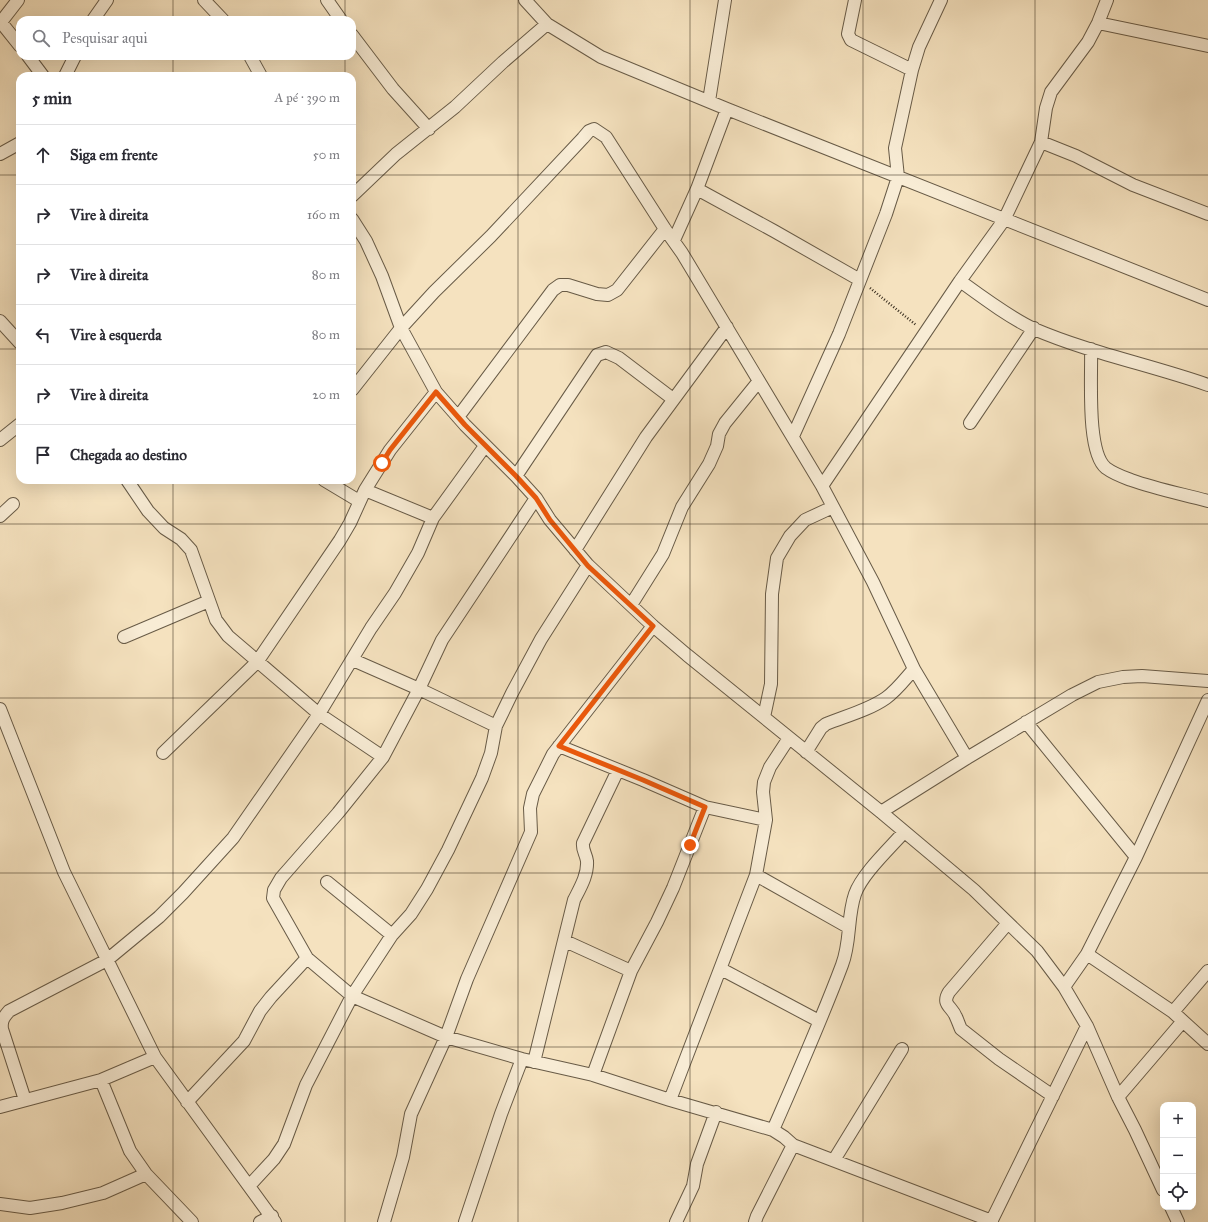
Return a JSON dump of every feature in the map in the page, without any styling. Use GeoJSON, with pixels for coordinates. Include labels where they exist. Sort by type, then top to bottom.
{"type":"FeatureCollection","features":[{"type":"Feature","properties":{"kind":"street"},"geometry":{"type":"LineString","coordinates":[[16,41],[1,21],[18,0]]}},
{"type":"Feature","properties":{"kind":"street"},"geometry":{"type":"LineString","coordinates":[[97,16],[107,0]]}},
{"type":"Feature","properties":{"kind":"street"},"geometry":{"type":"LineString","coordinates":[[204,0],[219,16]]}},
{"type":"Feature","properties":{"kind":"street"},"geometry":{"type":"LineString","coordinates":[[327,0],[338,16]]}},
{"type":"Feature","properties":{"kind":"street"},"geometry":{"type":"LineString","coordinates":[[525,0],[527,4],[547,24],[601,57],[1004,220],[1208,300]]}},
{"type":"Feature","properties":{"kind":"street"},"geometry":{"type":"LineString","coordinates":[[709,101],[725,0]]}},
{"type":"Feature","properties":{"kind":"street"},"geometry":{"type":"LineString","coordinates":[[855,0],[848,34],[851,40],[912,70]]}},
{"type":"Feature","properties":{"kind":"street"},"geometry":{"type":"LineString","coordinates":[[793,436],[838,334],[884,221],[898,177],[895,148],[912,70],[918,47],[940,0]]}},
{"type":"Feature","properties":{"kind":"street"},"geometry":{"type":"LineString","coordinates":[[822,486],[960,281],[1004,220],[1041,142],[1046,108],[1051,92],[1088,42],[1098,24],[1107,0]]}},
{"type":"Feature","properties":{"kind":"street"},"geometry":{"type":"LineString","coordinates":[[356,192],[396,154],[455,107],[503,62],[547,24]]}},
{"type":"Feature","properties":{"kind":"street"},"geometry":{"type":"LineString","coordinates":[[1098,24],[1208,46]]}},
{"type":"Feature","properties":{"kind":"street"},"geometry":{"type":"LineString","coordinates":[[356,40],[393,89],[429,129]]}},
{"type":"Feature","properties":{"kind":"street"},"geometry":{"type":"LineString","coordinates":[[31,60],[40,72]]}},
{"type":"Feature","properties":{"kind":"street"},"geometry":{"type":"LineString","coordinates":[[68,72],[73,60]]}},
{"type":"Feature","properties":{"kind":"street"},"geometry":{"type":"LineString","coordinates":[[252,60],[259,72]]}},
{"type":"Feature","properties":{"kind":"street"},"geometry":{"type":"LineString","coordinates":[[674,240],[697,189],[727,109]]}},
{"type":"Feature","properties":{"kind":"street"},"geometry":{"type":"LineString","coordinates":[[356,385],[401,328],[434,292],[491,236],[589,131],[594,130],[606,137],[665,229],[674,240],[793,436],[822,486],[873,582],[914,669],[967,758]]}},
{"type":"Feature","properties":{"kind":"street"},"geometry":{"type":"LineString","coordinates":[[1041,142],[1076,156],[1133,185],[1208,214]]}},
{"type":"Feature","properties":{"kind":"street"},"geometry":{"type":"LineString","coordinates":[[0,154],[16,145]]}},
{"type":"Feature","properties":{"kind":"street"},"geometry":{"type":"LineString","coordinates":[[697,189],[860,280]]}},
{"type":"Feature","properties":{"kind":"street"},"geometry":{"type":"LineString","coordinates":[[356,225],[366,241],[379,269],[401,328],[436,392],[485,446],[536,498],[550,520],[588,566],[686,655],[881,812],[974,890],[1037,951],[1064,987],[1087,1026],[1118,1097],[1160,1184]]}},
{"type":"Feature","properties":{"kind":"street"},"geometry":{"type":"LineString","coordinates":[[458,417],[553,290],[560,285],[568,285],[608,296],[618,290],[665,229]]}},
{"type":"Feature","properties":{"kind":"street"},"geometry":{"type":"LineString","coordinates":[[960,281],[997,306],[1034,328],[1091,349],[1208,385]]}},
{"type":"Feature","properties":{"kind":"street"},"geometry":{"type":"LineString","coordinates":[[0,321],[16,339]]}},
{"type":"Feature","properties":{"kind":"street"},"geometry":{"type":"LineString","coordinates":[[575,550],[646,437],[727,327]]}},
{"type":"Feature","properties":{"kind":"street"},"geometry":{"type":"LineString","coordinates":[[970,423],[1034,328]]}},
{"type":"Feature","properties":{"kind":"street"},"geometry":{"type":"LineString","coordinates":[[1091,349],[1092,432],[1097,454],[1105,467],[1117,475],[1146,485],[1208,501]]}},
{"type":"Feature","properties":{"kind":"street"},"geometry":{"type":"LineString","coordinates":[[516,476],[597,355],[606,352],[619,358],[674,399]]}},
{"type":"Feature","properties":{"kind":"street"},"geometry":{"type":"LineString","coordinates":[[631,605],[663,554],[682,507],[709,464],[717,446],[719,434],[725,423],[759,381]]}},
{"type":"Feature","properties":{"kind":"street"},"geometry":{"type":"LineString","coordinates":[[163,753],[257,662],[340,540],[350,523],[365,490],[390,450],[436,392]]}},
{"type":"Feature","properties":{"kind":"street"},"geometry":{"type":"LineString","coordinates":[[0,440],[16,427]]}},
{"type":"Feature","properties":{"kind":"street"},"geometry":{"type":"LineString","coordinates":[[25,1100],[2,1030],[2,1018],[8,1011],[107,960],[159,917],[183,893],[232,838],[319,714],[372,628],[395,594],[418,553],[433,518],[485,446]]}},
{"type":"Feature","properties":{"kind":"street"},"geometry":{"type":"LineString","coordinates":[[130,484],[148,511],[164,528],[181,539],[191,550],[216,620],[228,636],[319,714],[383,757]]}},
{"type":"Feature","properties":{"kind":"street"},"geometry":{"type":"LineString","coordinates":[[331,484],[359,501]]}},
{"type":"Feature","properties":{"kind":"street"},"geometry":{"type":"LineString","coordinates":[[365,490],[433,518]]}},
{"type":"Feature","properties":{"kind":"street"},"geometry":{"type":"LineString","coordinates":[[536,498],[442,640],[419,689],[383,757],[338,813],[280,878],[274,890],[273,898],[307,958],[352,996],[446,1037],[528,1060],[593,1075],[670,1100],[716,1112],[773,1130],[793,1145],[991,1221],[1087,1026]]}},
{"type":"Feature","properties":{"kind":"street"},"geometry":{"type":"LineString","coordinates":[[0,516],[13,504]]}},
{"type":"Feature","properties":{"kind":"street"},"geometry":{"type":"LineString","coordinates":[[764,717],[771,684],[772,594],[777,558],[790,536],[806,520],[833,507]]}},
{"type":"Feature","properties":{"kind":"street"},"geometry":{"type":"LineString","coordinates":[[250,1186],[274,1159],[284,1144],[306,1084],[352,996],[392,935],[411,914],[427,890],[448,850],[482,778],[491,753],[496,726],[541,639],[588,566]]}},
{"type":"Feature","properties":{"kind":"street"},"geometry":{"type":"LineString","coordinates":[[124,637],[209,601]]}},
{"type":"Feature","properties":{"kind":"street"},"geometry":{"type":"LineString","coordinates":[[384,1222],[403,1157],[411,1114],[446,1037],[467,979],[530,832],[530,808],[533,794],[546,766],[559,746],[653,626]]}},
{"type":"Feature","properties":{"kind":"street"},"geometry":{"type":"LineString","coordinates":[[353,660],[419,689],[496,726]]}},
{"type":"Feature","properties":{"kind":"street"},"geometry":{"type":"LineString","coordinates":[[806,752],[821,728],[826,724],[886,698],[914,669]]}},
{"type":"Feature","properties":{"kind":"street"},"geometry":{"type":"LineString","coordinates":[[881,812],[1026,722],[1072,695],[1098,682],[1123,677],[1142,676],[1208,681]]}},
{"type":"Feature","properties":{"kind":"street"},"geometry":{"type":"LineString","coordinates":[[1064,987],[1087,954],[1136,857],[1208,700]]}},
{"type":"Feature","properties":{"kind":"street"},"geometry":{"type":"LineString","coordinates":[[0,709],[64,872],[155,1057],[274,1219],[260,1222]]}},
{"type":"Feature","properties":{"kind":"street"},"geometry":{"type":"LineString","coordinates":[[1026,722],[1136,857]]}},
{"type":"Feature","properties":{"kind":"street"},"geometry":{"type":"LineString","coordinates":[[670,1100],[756,876],[766,820],[763,792],[764,782],[770,767],[789,738]]}},
{"type":"Feature","properties":{"kind":"street"},"geometry":{"type":"LineString","coordinates":[[559,746],[705,807],[766,820]]}},
{"type":"Feature","properties":{"kind":"street"},"geometry":{"type":"LineString","coordinates":[[465,1222],[501,1114],[528,1060],[547,1006],[565,941],[574,900],[584,878],[587,866],[586,856],[582,849],[583,843],[618,770]]}},
{"type":"Feature","properties":{"kind":"street"},"geometry":{"type":"LineString","coordinates":[[593,1075],[631,971],[670,895],[705,807]]}},
{"type":"Feature","properties":{"kind":"street"},"geometry":{"type":"LineString","coordinates":[[773,1130],[820,1021],[847,953],[848,926],[855,894],[863,878],[904,832]]}},
{"type":"Feature","properties":{"kind":"street"},"geometry":{"type":"LineString","coordinates":[[756,876],[848,926]]}},
{"type":"Feature","properties":{"kind":"street"},"geometry":{"type":"LineString","coordinates":[[327,882],[392,935]]}},
{"type":"Feature","properties":{"kind":"street"},"geometry":{"type":"LineString","coordinates":[[1008,923],[949,992],[946,997],[946,1002],[957,1017],[961,1029],[999,1059],[1053,1096]]}},
{"type":"Feature","properties":{"kind":"street"},"geometry":{"type":"LineString","coordinates":[[565,941],[631,971]]}},
{"type":"Feature","properties":{"kind":"street"},"geometry":{"type":"LineString","coordinates":[[1087,954],[1173,1012],[1208,1044]]}},
{"type":"Feature","properties":{"kind":"street"},"geometry":{"type":"LineString","coordinates":[[187,1102],[244,1042],[260,1011],[307,958]]}},
{"type":"Feature","properties":{"kind":"street"},"geometry":{"type":"LineString","coordinates":[[721,969],[820,1021]]}},
{"type":"Feature","properties":{"kind":"street"},"geometry":{"type":"LineString","coordinates":[[1173,1012],[1208,971]]}},
{"type":"Feature","properties":{"kind":"street"},"geometry":{"type":"LineString","coordinates":[[1118,1097],[1182,1020]]}},
{"type":"Feature","properties":{"kind":"street"},"geometry":{"type":"LineString","coordinates":[[834,1160],[902,1049]]}},
{"type":"Feature","properties":{"kind":"street"},"geometry":{"type":"LineString","coordinates":[[0,1107],[101,1080],[155,1057]]}},
{"type":"Feature","properties":{"kind":"street"},"geometry":{"type":"LineString","coordinates":[[101,1080],[130,1151],[146,1174],[192,1222]]}},
{"type":"Feature","properties":{"kind":"street"},"geometry":{"type":"LineString","coordinates":[[676,1222],[693,1186],[697,1164],[716,1112]]}},
{"type":"Feature","properties":{"kind":"street"},"geometry":{"type":"LineString","coordinates":[[755,1222],[756,1216],[793,1145]]}},
{"type":"Feature","properties":{"kind":"street"},"geometry":{"type":"LineString","coordinates":[[0,1204],[30,1208],[62,1203],[103,1193],[146,1174]]}},
{"type":"Feature","properties":{"kind":"street"},"geometry":{"type":"LineString","coordinates":[[1172,1210],[1178,1222]]}},
{"type":"Feature","properties":{"kind":"path"},"geometry":{"type":"LineString","coordinates":[[860,280],[926,333]]}},
{"type":"Feature","properties":{"kind":"route"},"geometry":{"type":"LineString","coordinates":[[382,463],[390,450],[436,392],[465,425],[536,498],[550,520],[588,566],[653,626],[559,746],[705,807],[690,845]]}}]}
